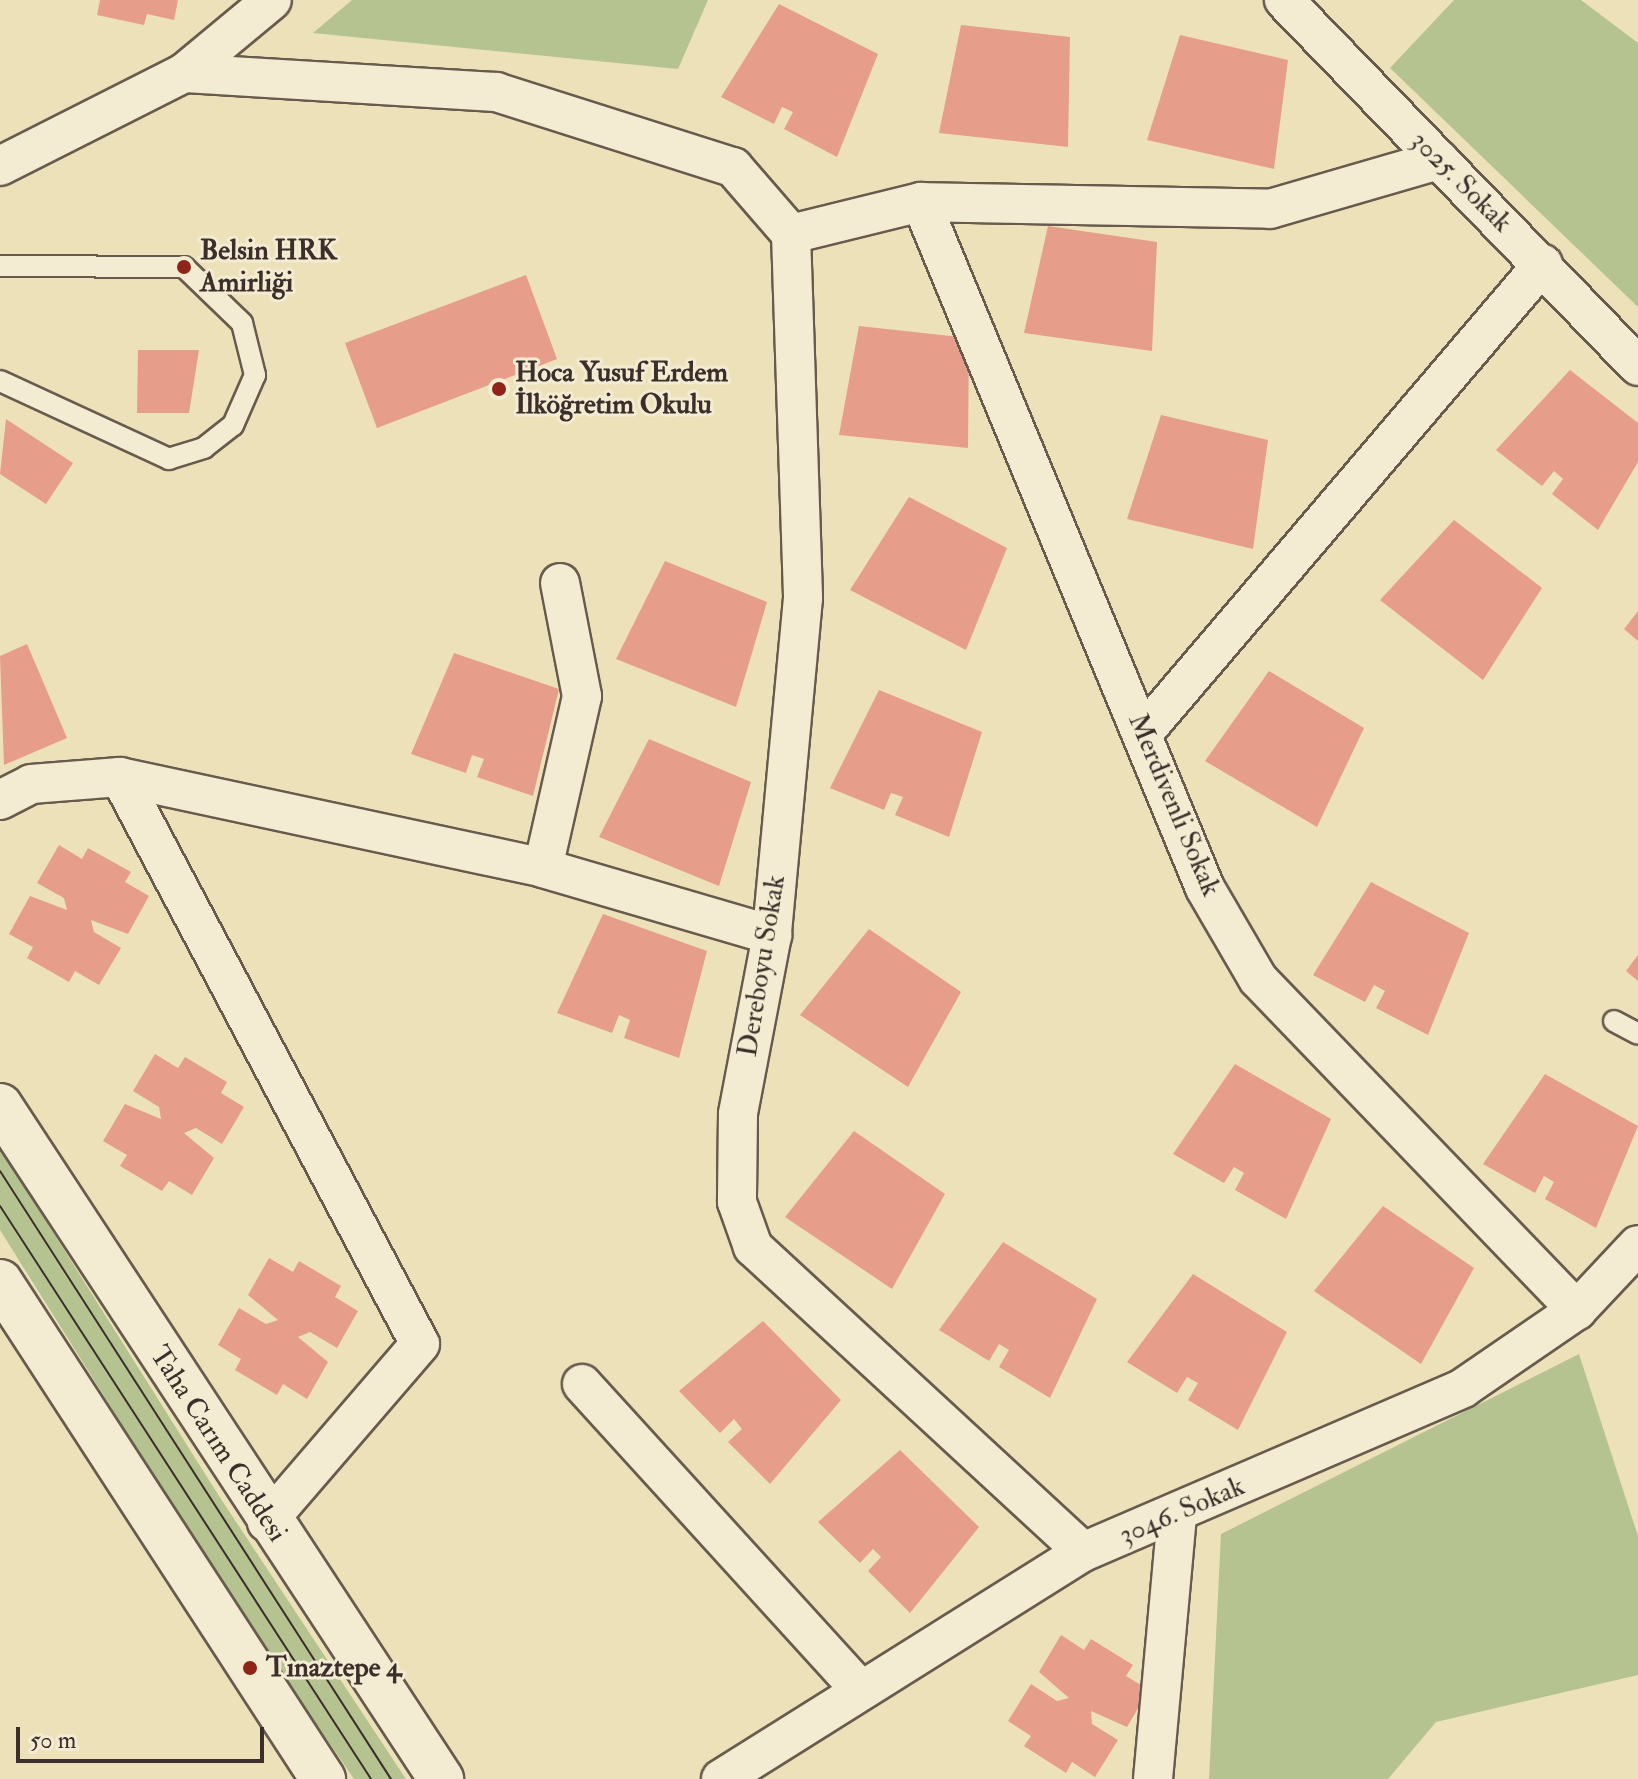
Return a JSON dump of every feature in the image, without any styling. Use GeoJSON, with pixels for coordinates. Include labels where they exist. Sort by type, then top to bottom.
{"type":"FeatureCollection","features":[{"type":"Feature","properties":{"kind":"main road","name":"Taha Carım Caddesi"},"geometry":{"type":"LineString","coordinates":[[0,1106],[267,1522],[441,1779]]}},
{"type":"Feature","properties":{"kind":"main road"},"geometry":{"type":"LineString","coordinates":[[0,1283],[323,1779]]}},
{"type":"Feature","properties":{"kind":"street"},"geometry":{"type":"LineString","coordinates":[[0,166],[184,73],[272,0]]}},
{"type":"Feature","properties":{"kind":"street","name":"3025. Sokak"},"geometry":{"type":"LineString","coordinates":[[1284,0],[1543,264],[1638,366]]}},
{"type":"Feature","properties":{"kind":"street"},"geometry":{"type":"LineString","coordinates":[[184,73],[496,92],[733,167],[791,234],[921,202],[1270,209],[1439,160]]}},
{"type":"Feature","properties":{"kind":"street","name":"Merdivenli Sokak"},"geometry":{"type":"LineString","coordinates":[[921,202],[1144,732],[1205,888],[1258,979],[1577,1310]]}},
{"type":"Feature","properties":{"kind":"street","name":"Dereboyu Sokak"},"geometry":{"type":"LineString","coordinates":[[791,234],[803,598],[772,935],[738,1114],[737,1202],[753,1247],[1083,1552]]}},
{"type":"Feature","properties":{"kind":"street"},"geometry":{"type":"LineString","coordinates":[[1144,732],[1543,264]]}},
{"type":"Feature","properties":{"kind":"street"},"geometry":{"type":"LineString","coordinates":[[543,868],[582,696],[560,583]]}},
{"type":"Feature","properties":{"kind":"street"},"geometry":{"type":"LineString","coordinates":[[0,800],[31,784],[120,777],[543,868],[772,935]]}},
{"type":"Feature","properties":{"kind":"street"},"geometry":{"type":"LineString","coordinates":[[120,777],[420,1344],[267,1522]]}},
{"type":"Feature","properties":{"kind":"street","name":"3046. Sokak"},"geometry":{"type":"LineString","coordinates":[[721,1779],[858,1687],[1083,1552],[1463,1388],[1577,1310],[1638,1245]]}},
{"type":"Feature","properties":{"kind":"street"},"geometry":{"type":"LineString","coordinates":[[582,1384],[858,1687]]}},
{"type":"Feature","properties":{"kind":"street"},"geometry":{"type":"LineString","coordinates":[[1153,1779],[1177,1514]]}},
{"type":"Feature","properties":{"kind":"lane"},"geometry":{"type":"LineString","coordinates":[[0,266],[184,267],[242,323],[255,375],[233,425],[204,448],[169,459],[0,381]]}},
{"type":"Feature","properties":{"kind":"lane"},"geometry":{"type":"LineString","coordinates":[[1614,1021],[1638,1034]]}},
{"type":"Feature","properties":{"kind":"green space"},"geometry":{"type":"Polygon","coordinates":[[[352,0],[708,0],[678,69],[313,33],[352,0]]]}},
{"type":"Feature","properties":{"kind":"green space"},"geometry":{"type":"Polygon","coordinates":[[[1454,0],[1581,0],[1638,43],[1638,307],[1390,68],[1454,0]]]}},
{"type":"Feature","properties":{"kind":"green space"},"geometry":{"type":"Polygon","coordinates":[[[0,1148],[219,1496],[406,1779],[354,1779],[231,1599],[0,1230],[0,1148]]]}},
{"type":"Feature","properties":{"kind":"green space"},"geometry":{"type":"Polygon","coordinates":[[[1579,1354],[1638,1536],[1638,1675],[1436,1722],[1388,1779],[1209,1779],[1221,1534],[1579,1354]]]}},
{"type":"Feature","properties":{"kind":"building"},"geometry":{"type":"Polygon","coordinates":[[[100,0],[178,0],[174,20],[147,14],[144,25],[97,15],[100,0]]]}},
{"type":"Feature","properties":{"kind":"building"},"geometry":{"type":"Polygon","coordinates":[[[779,4],[878,54],[837,157],[784,129],[793,112],[782,107],[774,124],[721,97],[779,4]]]}},
{"type":"Feature","properties":{"kind":"building"},"geometry":{"type":"Polygon","coordinates":[[[961,25],[1070,37],[1068,147],[939,133],[961,25]]]}},
{"type":"Feature","properties":{"kind":"building"},"geometry":{"type":"Polygon","coordinates":[[[1180,35],[1288,60],[1274,169],[1147,140],[1180,35]]]}},
{"type":"Feature","properties":{"kind":"building"},"geometry":{"type":"Polygon","coordinates":[[[1048,226],[1157,242],[1152,351],[1024,333],[1048,226]]]}},
{"type":"Feature","properties":{"kind":"building"},"geometry":{"type":"Polygon","coordinates":[[[526,275],[557,359],[377,428],[345,343],[526,275]]]}},
{"type":"Feature","properties":{"kind":"building"},"geometry":{"type":"Polygon","coordinates":[[[859,326],[969,338],[968,448],[839,435],[859,326]]]}},
{"type":"Feature","properties":{"kind":"building"},"geometry":{"type":"Polygon","coordinates":[[[138,350],[199,350],[189,413],[137,413],[138,350]]]}},
{"type":"Feature","properties":{"kind":"building"},"geometry":{"type":"Polygon","coordinates":[[[1570,370],[1638,423],[1638,462],[1598,530],[1552,494],[1563,479],[1554,471],[1542,486],[1496,450],[1570,370]]]}},
{"type":"Feature","properties":{"kind":"building"},"geometry":{"type":"Polygon","coordinates":[[[1161,415],[1268,440],[1253,549],[1127,519],[1161,415]]]}},
{"type":"Feature","properties":{"kind":"building"},"geometry":{"type":"Polygon","coordinates":[[[6,419],[73,463],[46,504],[0,474],[6,419]]]}},
{"type":"Feature","properties":{"kind":"building"},"geometry":{"type":"Polygon","coordinates":[[[909,497],[1007,548],[966,650],[850,590],[909,497]]]}},
{"type":"Feature","properties":{"kind":"building"},"geometry":{"type":"Polygon","coordinates":[[[1454,520],[1542,588],[1483,680],[1380,600],[1454,520]]]}},
{"type":"Feature","properties":{"kind":"building"},"geometry":{"type":"Polygon","coordinates":[[[665,561],[767,602],[736,707],[616,659],[665,561]]]}},
{"type":"Feature","properties":{"kind":"building"},"geometry":{"type":"Polygon","coordinates":[[[1638,611],[1638,641],[1624,629],[1638,611]]]}},
{"type":"Feature","properties":{"kind":"building"},"geometry":{"type":"Polygon","coordinates":[[[27,644],[67,738],[4,765],[0,656],[27,644]]]}},
{"type":"Feature","properties":{"kind":"building"},"geometry":{"type":"Polygon","coordinates":[[[454,653],[559,689],[533,796],[477,777],[484,759],[472,755],[466,773],[411,754],[454,653]]]}},
{"type":"Feature","properties":{"kind":"building"},"geometry":{"type":"Polygon","coordinates":[[[1269,671],[1364,728],[1317,827],[1205,761],[1269,671]]]}},
{"type":"Feature","properties":{"kind":"building"},"geometry":{"type":"Polygon","coordinates":[[[879,690],[982,732],[949,837],[895,815],[903,797],[891,793],[884,810],[830,788],[879,690]]]}},
{"type":"Feature","properties":{"kind":"building"},"geometry":{"type":"Polygon","coordinates":[[[649,739],[751,782],[719,886],[599,837],[649,739]]]}},
{"type":"Feature","properties":{"kind":"building"},"geometry":{"type":"Polygon","coordinates":[[[59,845],[82,859],[88,848],[131,872],[125,882],[149,896],[128,934],[91,920],[94,932],[121,948],[99,985],[75,971],[69,982],[27,958],[33,947],[9,934],[30,896],[67,910],[64,898],[37,883],[59,845]]]}},
{"type":"Feature","properties":{"kind":"building"},"geometry":{"type":"Polygon","coordinates":[[[1371,882],[1469,933],[1428,1035],[1376,1008],[1385,991],[1374,985],[1365,1002],[1313,975],[1371,882]]]}},
{"type":"Feature","properties":{"kind":"building"},"geometry":{"type":"Polygon","coordinates":[[[603,914],[707,951],[679,1058],[624,1038],[630,1020],[619,1015],[612,1033],[557,1013],[603,914]]]}},
{"type":"Feature","properties":{"kind":"building"},"geometry":{"type":"Polygon","coordinates":[[[869,929],[961,992],[908,1087],[800,1015],[869,929]]]}},
{"type":"Feature","properties":{"kind":"building"},"geometry":{"type":"Polygon","coordinates":[[[1638,955],[1638,981],[1626,971],[1638,955]]]}},
{"type":"Feature","properties":{"kind":"building"},"geometry":{"type":"Polygon","coordinates":[[[155,1054],[178,1068],[185,1057],[227,1082],[221,1093],[244,1107],[222,1144],[196,1128],[184,1133],[214,1158],[192,1195],[169,1181],[162,1191],[120,1166],[127,1155],[103,1141],[125,1104],[161,1119],[159,1107],[133,1091],[155,1054]]]}},
{"type":"Feature","properties":{"kind":"building"},"geometry":{"type":"Polygon","coordinates":[[[1235,1064],[1331,1119],[1286,1219],[1235,1190],[1244,1173],[1234,1167],[1224,1183],[1173,1154],[1235,1064]]]}},
{"type":"Feature","properties":{"kind":"building"},"geometry":{"type":"Polygon","coordinates":[[[1545,1074],[1638,1126],[1596,1228],[1545,1199],[1554,1182],[1544,1176],[1535,1193],[1483,1164],[1545,1074]]]}},
{"type":"Feature","properties":{"kind":"building"},"geometry":{"type":"Polygon","coordinates":[[[854,1131],[945,1194],[892,1289],[785,1217],[854,1131]]]}},
{"type":"Feature","properties":{"kind":"building"},"geometry":{"type":"Polygon","coordinates":[[[1383,1206],[1474,1268],[1421,1364],[1314,1291],[1383,1206]]]}},
{"type":"Feature","properties":{"kind":"building"},"geometry":{"type":"Polygon","coordinates":[[[1003,1242],[1097,1299],[1050,1398],[999,1367],[1009,1350],[999,1344],[989,1361],[939,1330],[1003,1242]]]}},
{"type":"Feature","properties":{"kind":"building"},"geometry":{"type":"Polygon","coordinates":[[[269,1258],[293,1272],[299,1261],[341,1286],[335,1297],[358,1311],[337,1348],[310,1332],[298,1337],[328,1362],[307,1399],[283,1384],[277,1395],[235,1370],[241,1359],[218,1345],[239,1308],[266,1324],[278,1320],[248,1295],[269,1258]]]}},
{"type":"Feature","properties":{"kind":"building"},"geometry":{"type":"Polygon","coordinates":[[[1193,1274],[1287,1332],[1238,1430],[1188,1400],[1198,1383],[1187,1377],[1177,1393],[1127,1362],[1193,1274]]]}},
{"type":"Feature","properties":{"kind":"building"},"geometry":{"type":"Polygon","coordinates":[[[763,1321],[841,1400],[770,1484],[728,1442],[742,1429],[734,1419],[720,1433],[679,1391],[763,1321]]]}},
{"type":"Feature","properties":{"kind":"building"},"geometry":{"type":"Polygon","coordinates":[[[900,1450],[979,1527],[910,1613],[868,1571],[881,1557],[873,1549],[860,1563],[818,1522],[900,1450]]]}},
{"type":"Feature","properties":{"kind":"building"},"geometry":{"type":"Polygon","coordinates":[[[1061,1635],[1084,1650],[1091,1639],[1133,1665],[1126,1676],[1149,1690],[1127,1727],[1091,1711],[1092,1724],[1118,1740],[1095,1777],[1072,1762],[1066,1773],[1024,1746],[1031,1736],[1008,1721],[1031,1684],[1057,1701],[1069,1698],[1039,1672],[1061,1635]]]}},
{"type":"Feature","properties":{"kind":"tram line"},"geometry":{"type":"LineString","coordinates":[[0,1171],[391,1779]]}},
{"type":"Feature","properties":{"kind":"tram line"},"geometry":{"type":"LineString","coordinates":[[0,1206],[371,1779]]}},
{"type":"Feature","properties":{"kind":"place","name":"Belsin HRK Amirliği"},"geometry":{"type":"Point","coordinates":[184,267]}},
{"type":"Feature","properties":{"kind":"place","name":"Hoca Yusuf Erdem İlköğretim Okulu"},"geometry":{"type":"Point","coordinates":[499,389]}},
{"type":"Feature","properties":{"kind":"place","name":"Tınaztepe 4"},"geometry":{"type":"Point","coordinates":[250,1668]}}]}
